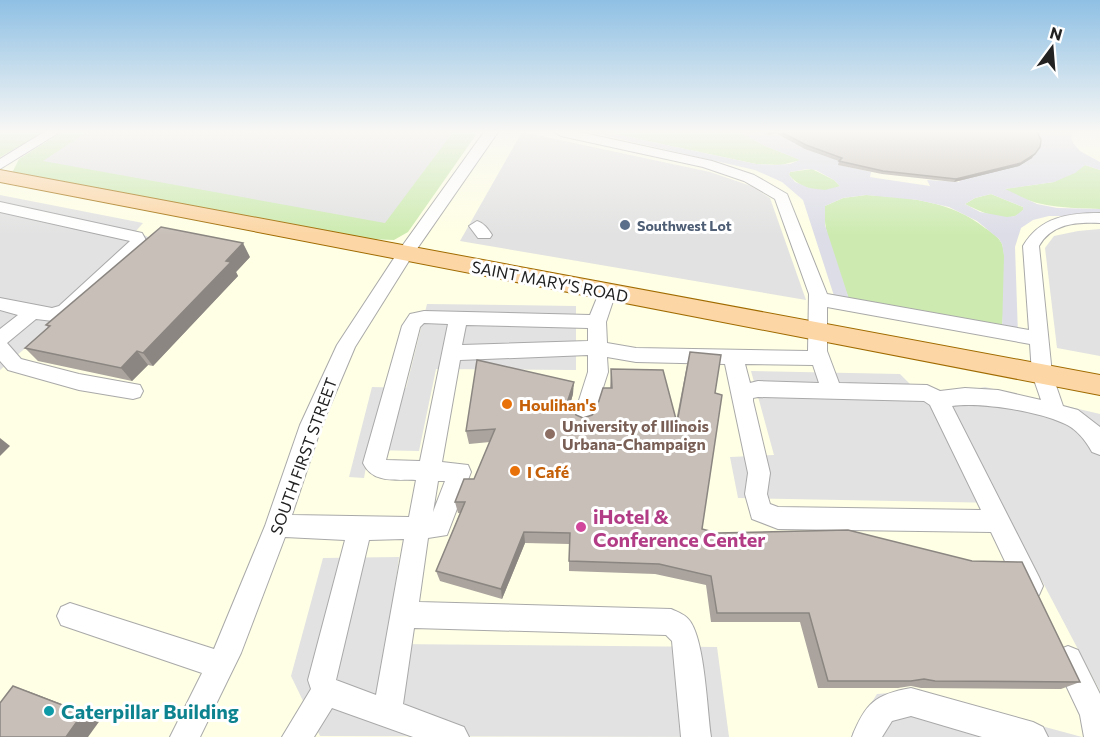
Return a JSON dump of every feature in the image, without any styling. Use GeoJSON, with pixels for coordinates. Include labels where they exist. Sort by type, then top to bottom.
{"type":"FeatureCollection","features":[{"type":"Feature","properties":{"kind":"main road","name":"SAINT MARY'S ROAD"},"geometry":{"type":"LineString","coordinates":[[0,176],[1100,385]]}},
{"type":"Feature","properties":{"kind":"street","name":"SOUTH FIRST STREET"},"geometry":{"type":"LineString","coordinates":[[185,737],[220,665],[277,526],[310,425],[346,345],[406,253],[467,166]]}},
{"type":"Feature","properties":{"kind":"street"},"geometry":{"type":"LineString","coordinates":[[702,166],[731,175],[782,197],[781,210],[801,267],[818,299],[819,358],[832,391]]}},
{"type":"Feature","properties":{"kind":"street"},"geometry":{"type":"LineString","coordinates":[[0,207],[130,235],[136,237],[139,242],[64,310],[53,315],[0,304]]}},
{"type":"Feature","properties":{"kind":"street"},"geometry":{"type":"LineString","coordinates":[[1055,411],[1042,374],[1031,246],[1041,242],[1042,229],[1050,225],[1100,218]]}},
{"type":"Feature","properties":{"kind":"street"},"geometry":{"type":"LineString","coordinates":[[1082,219],[1100,229]]}},
{"type":"Feature","properties":{"kind":"street"},"geometry":{"type":"LineString","coordinates":[[1050,225],[1066,233]]}},
{"type":"Feature","properties":{"kind":"street"},"geometry":{"type":"LineString","coordinates":[[1032,264],[1048,273]]}},
{"type":"Feature","properties":{"kind":"street"},"geometry":{"type":"LineString","coordinates":[[583,419],[598,372],[597,322],[607,291]]}},
{"type":"Feature","properties":{"kind":"street"},"geometry":{"type":"LineString","coordinates":[[1035,294],[1052,306]]}},
{"type":"Feature","properties":{"kind":"street"},"geometry":{"type":"LineString","coordinates":[[818,299],[1039,339]]}},
{"type":"Feature","properties":{"kind":"street"},"geometry":{"type":"LineString","coordinates":[[0,339],[33,312]]}},
{"type":"Feature","properties":{"kind":"street"},"geometry":{"type":"LineString","coordinates":[[430,471],[380,469],[374,464],[411,326],[416,320],[423,317],[597,322]]}},
{"type":"Feature","properties":{"kind":"street"},"geometry":{"type":"LineString","coordinates":[[387,712],[418,529],[458,318]]}},
{"type":"Feature","properties":{"kind":"street"},"geometry":{"type":"LineString","coordinates":[[0,348],[15,366],[79,382],[133,391]]}},
{"type":"Feature","properties":{"kind":"street"},"geometry":{"type":"LineString","coordinates":[[452,353],[597,348],[636,355],[819,358]]}},
{"type":"Feature","properties":{"kind":"street"},"geometry":{"type":"LineString","coordinates":[[733,356],[759,473],[756,494],[760,511],[778,518],[998,521]]}},
{"type":"Feature","properties":{"kind":"street"},"geometry":{"type":"LineString","coordinates":[[743,393],[758,389],[927,393],[938,399],[965,396],[998,398],[1071,416],[1098,438]]}},
{"type":"Feature","properties":{"kind":"street"},"geometry":{"type":"LineString","coordinates":[[938,399],[1042,609]]}},
{"type":"Feature","properties":{"kind":"street"},"geometry":{"type":"LineString","coordinates":[[277,526],[418,529]]}},
{"type":"Feature","properties":{"kind":"street"},"geometry":{"type":"LineString","coordinates":[[326,692],[322,680],[360,529]]}},
{"type":"Feature","properties":{"kind":"street"},"geometry":{"type":"LineString","coordinates":[[70,615],[220,665]]}},
{"type":"Feature","properties":{"kind":"street"},"geometry":{"type":"LineString","coordinates":[[404,615],[671,622],[680,629],[685,638],[696,737]]}},
{"type":"Feature","properties":{"kind":"street"},"geometry":{"type":"LineString","coordinates":[[1058,640],[1098,720]]}},
{"type":"Feature","properties":{"kind":"street"},"geometry":{"type":"LineString","coordinates":[[326,692],[454,737]]}},
{"type":"Feature","properties":{"kind":"street"},"geometry":{"type":"LineString","coordinates":[[297,737],[326,692]]}},
{"type":"Feature","properties":{"kind":"street"},"geometry":{"type":"LineString","coordinates":[[867,737],[873,719],[892,705],[911,702],[1033,737]]}},
{"type":"Feature","properties":{"kind":"shaded area","name":"University of Illinois Urbana-Champaign"},"geometry":{"type":"Polygon","coordinates":[[[0,166],[1100,166],[1100,737],[0,737],[0,166]]]}},
{"type":"Feature","properties":{"kind":"shaded area"},"geometry":{"type":"Polygon","coordinates":[[[73,166],[427,166],[385,223],[73,166]]]}},
{"type":"Feature","properties":{"kind":"shaded area","name":"Southwest Lot"},"geometry":{"type":"Polygon","coordinates":[[[502,166],[684,166],[710,172],[751,186],[770,198],[806,300],[460,241],[502,166]]]}},
{"type":"Feature","properties":{"kind":"shaded area"},"geometry":{"type":"Polygon","coordinates":[[[739,166],[845,166],[871,172],[870,177],[930,186],[927,180],[960,182],[952,174],[974,166],[1083,166],[1075,173],[1054,182],[1005,189],[1037,204],[1057,208],[1100,209],[1100,216],[1049,216],[1033,220],[1021,228],[1015,247],[1018,335],[1002,332],[1004,256],[1002,244],[977,221],[949,207],[918,200],[866,195],[843,198],[825,206],[825,225],[851,305],[836,302],[803,200],[782,182],[755,170],[739,166]],[[816,170],[790,172],[789,175],[795,182],[809,188],[825,190],[840,186],[834,180],[816,170]],[[991,194],[975,198],[965,204],[980,212],[1007,217],[1015,216],[1023,210],[1023,207],[991,194]]]}},
{"type":"Feature","properties":{"kind":"shaded area"},"geometry":{"type":"Polygon","coordinates":[[[0,195],[143,223],[136,231],[150,238],[0,370],[0,195]]]}},
{"type":"Feature","properties":{"kind":"shaded area"},"geometry":{"type":"Polygon","coordinates":[[[1100,229],[1100,356],[1057,348],[1045,248],[1054,236],[1100,229]]]}},
{"type":"Feature","properties":{"kind":"shaded area"},"geometry":{"type":"Polygon","coordinates":[[[427,304],[576,306],[576,370],[436,369],[419,451],[369,450],[364,478],[349,477],[372,387],[406,388],[427,304]]]}},
{"type":"Feature","properties":{"kind":"shaded area"},"geometry":{"type":"Polygon","coordinates":[[[751,371],[900,374],[910,384],[937,391],[950,393],[985,387],[1100,414],[1100,691],[1001,503],[738,498],[730,457],[774,455],[751,371]]]}},
{"type":"Feature","properties":{"kind":"shaded area"},"geometry":{"type":"Polygon","coordinates":[[[399,557],[388,644],[717,647],[729,737],[320,736],[291,676],[323,558],[399,557]]]}},
{"type":"Feature","properties":{"kind":"shaded area"},"geometry":{"type":"Polygon","coordinates":[[[916,691],[1082,737],[852,737],[852,733],[877,694],[916,691]]]}},
{"type":"Feature","properties":{"kind":"green space"},"geometry":{"type":"Polygon","coordinates":[[[15,166],[454,166],[408,232],[394,240],[367,239],[12,173],[15,166]]]}},
{"type":"Feature","properties":{"kind":"green space"},"geometry":{"type":"Polygon","coordinates":[[[1082,166],[1100,170],[1100,209],[1039,203],[1004,189],[1054,182],[1082,166]]]}},
{"type":"Feature","properties":{"kind":"green space"},"geometry":{"type":"Polygon","coordinates":[[[812,169],[834,180],[840,186],[827,190],[813,189],[799,184],[789,175],[790,172],[812,169]]]}},
{"type":"Feature","properties":{"kind":"green space"},"geometry":{"type":"Polygon","coordinates":[[[991,194],[1023,207],[1023,210],[1017,215],[1003,217],[994,216],[965,204],[975,198],[991,194]]]}},
{"type":"Feature","properties":{"kind":"green space"},"geometry":{"type":"Polygon","coordinates":[[[866,195],[913,199],[944,206],[972,219],[997,237],[1002,244],[1005,262],[1002,332],[851,305],[829,242],[825,206],[843,198],[866,195]]]}},
{"type":"Feature","properties":{"kind":"building"},"geometry":{"type":"Polygon","coordinates":[[[863,166],[1007,166],[956,179],[883,171],[863,166]]]}},
{"type":"Feature","properties":{"kind":"building"},"geometry":{"type":"Polygon","coordinates":[[[161,227],[243,243],[226,261],[231,262],[143,353],[137,351],[121,368],[25,348],[50,326],[46,325],[161,227]]]}},
{"type":"Feature","properties":{"kind":"building","name":"iHotel & Conference Center"},"geometry":{"type":"Polygon","coordinates":[[[690,352],[721,355],[715,393],[722,395],[702,529],[717,533],[848,530],[972,561],[1022,562],[1080,682],[924,679],[828,681],[809,613],[717,613],[711,576],[659,564],[569,561],[570,533],[524,532],[501,589],[436,571],[465,502],[455,502],[464,479],[474,479],[495,429],[466,431],[477,360],[574,382],[567,403],[572,404],[576,415],[583,418],[592,415],[596,410],[603,388],[612,388],[611,369],[663,370],[677,423],[690,352]]]}},
{"type":"Feature","properties":{"kind":"building","name":"Caterpillar Building"},"geometry":{"type":"Polygon","coordinates":[[[13,686],[83,713],[66,737],[0,737],[0,703],[13,686]]]}},
{"type":"Feature","properties":{"kind":"place","name":"Southwest Lot"},"geometry":{"type":"Point","coordinates":[625,225]}},
{"type":"Feature","properties":{"kind":"place","name":"Houlihan's"},"geometry":{"type":"Point","coordinates":[507,404]}},
{"type":"Feature","properties":{"kind":"place","name":"University of Illinois Urbana-Champaign"},"geometry":{"type":"Point","coordinates":[550,434]}},
{"type":"Feature","properties":{"kind":"place","name":"I Café"},"geometry":{"type":"Point","coordinates":[515,471]}},
{"type":"Feature","properties":{"kind":"place","name":"iHotel & Conference Center"},"geometry":{"type":"Point","coordinates":[581,527]}},
{"type":"Feature","properties":{"kind":"place","name":"Caterpillar Building"},"geometry":{"type":"Point","coordinates":[49,711]}}]}
